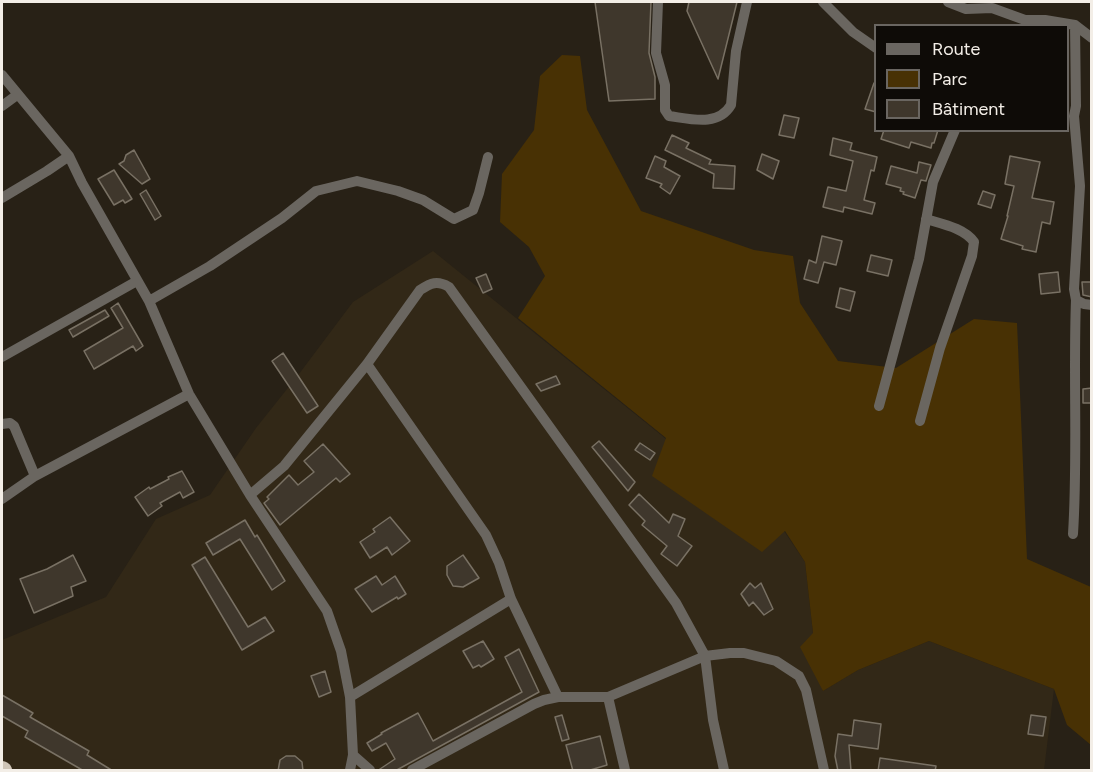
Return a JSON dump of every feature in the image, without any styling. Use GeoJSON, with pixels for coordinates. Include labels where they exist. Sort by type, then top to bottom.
{"type":"FeatureCollection","features":[{"type":"Feature","properties":{"kind":"street"},"geometry":{"type":"LineString","coordinates":[[658,2],[656,53],[665,85],[665,110],[669,116],[703,120],[717,118],[731,105],[736,51],[747,2]]}},
{"type":"Feature","properties":{"kind":"street"},"geometry":{"type":"LineString","coordinates":[[823,2],[853,32],[874,47]]}},
{"type":"Feature","properties":{"kind":"street"},"geometry":{"type":"LineString","coordinates":[[948,2],[966,9],[992,8],[1025,20],[1045,20],[1075,25],[1092,38]]}},
{"type":"Feature","properties":{"kind":"street"},"geometry":{"type":"LineString","coordinates":[[1072,534],[1077,427],[1074,289],[1080,186],[1074,116],[1076,106],[1075,25]]}},
{"type":"Feature","properties":{"kind":"street"},"geometry":{"type":"LineString","coordinates":[[2,75],[69,156],[149,301],[189,394],[250,495],[327,611],[341,651],[350,697],[353,755],[350,771]]}},
{"type":"Feature","properties":{"kind":"street"},"geometry":{"type":"LineString","coordinates":[[2,106],[17,95]]}},
{"type":"Feature","properties":{"kind":"street"},"geometry":{"type":"LineString","coordinates":[[879,406],[919,259],[933,182],[954,132]]}},
{"type":"Feature","properties":{"kind":"street"},"geometry":{"type":"LineString","coordinates":[[2,198],[69,156]]}},
{"type":"Feature","properties":{"kind":"street"},"geometry":{"type":"LineString","coordinates":[[149,301],[210,266],[282,218],[315,191],[357,182],[398,191],[423,200],[454,219],[473,210],[488,157]]}},
{"type":"Feature","properties":{"kind":"street"},"geometry":{"type":"LineString","coordinates":[[920,421],[940,348],[972,256],[974,242],[970,237],[955,229],[926,219]]}},
{"type":"Feature","properties":{"kind":"street"},"geometry":{"type":"LineString","coordinates":[[2,357],[137,281]]}},
{"type":"Feature","properties":{"kind":"street"},"geometry":{"type":"LineString","coordinates":[[250,495],[284,466],[367,364],[420,290],[430,283],[441,282],[449,286],[676,603],[705,657],[724,771]]}},
{"type":"Feature","properties":{"kind":"street"},"geometry":{"type":"LineString","coordinates":[[1076,300],[1092,305]]}},
{"type":"Feature","properties":{"kind":"street"},"geometry":{"type":"LineString","coordinates":[[367,364],[486,535],[499,563],[511,599],[558,697]]}},
{"type":"Feature","properties":{"kind":"street"},"geometry":{"type":"LineString","coordinates":[[2,499],[34,476],[189,394]]}},
{"type":"Feature","properties":{"kind":"street"},"geometry":{"type":"LineString","coordinates":[[2,424],[10,423],[14,426],[34,476]]}},
{"type":"Feature","properties":{"kind":"street"},"geometry":{"type":"LineString","coordinates":[[350,697],[511,599]]}},
{"type":"Feature","properties":{"kind":"street"},"geometry":{"type":"LineString","coordinates":[[412,771],[544,700],[558,697],[608,697],[705,657],[730,652],[744,653],[776,662],[799,676],[806,690],[824,771]]}},
{"type":"Feature","properties":{"kind":"street"},"geometry":{"type":"LineString","coordinates":[[608,697],[625,771]]}},
{"type":"Feature","properties":{"kind":"street"},"geometry":{"type":"LineString","coordinates":[[353,755],[370,771]]}},
{"type":"Feature","properties":{"kind":"shaded area"},"geometry":{"type":"Polygon","coordinates":[[[433,251],[784,531],[805,562],[813,633],[823,691],[858,670],[929,641],[1054,689],[1044,770],[2,770],[2,640],[106,597],[156,519],[210,495],[256,428],[353,302],[433,251]]]}},
{"type":"Feature","properties":{"kind":"green space"},"geometry":{"type":"Polygon","coordinates":[[[562,55],[580,56],[587,110],[641,211],[754,250],[793,256],[800,303],[838,361],[896,368],[974,319],[1017,323],[1027,559],[1091,587],[1091,745],[1067,725],[1054,689],[929,641],[858,670],[823,691],[800,647],[813,633],[805,562],[785,531],[762,552],[652,476],[666,438],[518,318],[545,276],[529,247],[500,222],[502,174],[534,130],[540,76],[562,55]]]}},
{"type":"Feature","properties":{"kind":"building"},"geometry":{"type":"Polygon","coordinates":[[[595,2],[651,2],[649,53],[655,77],[655,99],[609,101],[595,2]]]}},
{"type":"Feature","properties":{"kind":"building"},"geometry":{"type":"Polygon","coordinates":[[[689,2],[737,2],[718,79],[687,11],[689,2]]]}},
{"type":"Feature","properties":{"kind":"building"},"geometry":{"type":"Polygon","coordinates":[[[874,83],[874,111],[865,109],[874,83]]]}},
{"type":"Feature","properties":{"kind":"building"},"geometry":{"type":"Polygon","coordinates":[[[784,115],[799,118],[794,138],[779,135],[784,115]]]}},
{"type":"Feature","properties":{"kind":"building"},"geometry":{"type":"Polygon","coordinates":[[[883,132],[937,132],[931,148],[911,142],[909,148],[881,139],[883,132]]]}},
{"type":"Feature","properties":{"kind":"building"},"geometry":{"type":"Polygon","coordinates":[[[672,135],[689,143],[686,148],[711,160],[709,164],[735,166],[734,189],[713,188],[714,174],[665,150],[672,135]]]}},
{"type":"Feature","properties":{"kind":"building"},"geometry":{"type":"Polygon","coordinates":[[[833,138],[852,143],[850,150],[877,157],[874,171],[871,170],[864,200],[875,203],[872,214],[844,207],[843,212],[823,207],[828,187],[846,191],[853,161],[830,155],[833,138]]]}},
{"type":"Feature","properties":{"kind":"building"},"geometry":{"type":"Polygon","coordinates":[[[134,150],[150,179],[142,184],[119,164],[124,161],[126,155],[134,150]]]}},
{"type":"Feature","properties":{"kind":"building"},"geometry":{"type":"Polygon","coordinates":[[[762,154],[779,161],[773,179],[757,170],[762,154]]]}},
{"type":"Feature","properties":{"kind":"building"},"geometry":{"type":"Polygon","coordinates":[[[655,156],[666,161],[664,167],[680,176],[670,194],[660,187],[662,184],[646,178],[655,156]]]}},
{"type":"Feature","properties":{"kind":"building"},"geometry":{"type":"Polygon","coordinates":[[[1010,156],[1040,162],[1032,198],[1054,202],[1050,224],[1042,222],[1036,252],[1022,249],[1023,246],[1001,239],[1014,186],[1005,184],[1010,156]]]}},
{"type":"Feature","properties":{"kind":"building"},"geometry":{"type":"Polygon","coordinates":[[[919,162],[931,165],[926,181],[921,180],[915,198],[903,194],[904,192],[900,191],[901,188],[886,184],[891,166],[917,173],[919,162]]]}},
{"type":"Feature","properties":{"kind":"building"},"geometry":{"type":"Polygon","coordinates":[[[114,170],[132,199],[125,203],[123,200],[114,205],[98,179],[114,170]]]}},
{"type":"Feature","properties":{"kind":"building"},"geometry":{"type":"Polygon","coordinates":[[[146,190],[161,216],[155,220],[140,194],[146,190]]]}},
{"type":"Feature","properties":{"kind":"building"},"geometry":{"type":"Polygon","coordinates":[[[983,191],[995,195],[991,208],[978,204],[983,191]]]}},
{"type":"Feature","properties":{"kind":"building"},"geometry":{"type":"Polygon","coordinates":[[[822,236],[842,241],[836,265],[824,262],[818,283],[804,279],[809,260],[816,263],[822,236]]]}},
{"type":"Feature","properties":{"kind":"building"},"geometry":{"type":"Polygon","coordinates":[[[871,255],[892,260],[888,276],[867,271],[871,255]]]}},
{"type":"Feature","properties":{"kind":"building"},"geometry":{"type":"Polygon","coordinates":[[[1058,272],[1060,292],[1041,294],[1039,274],[1058,272]]]}},
{"type":"Feature","properties":{"kind":"building"},"geometry":{"type":"Polygon","coordinates":[[[486,274],[492,289],[483,293],[476,278],[486,274]]]}},
{"type":"Feature","properties":{"kind":"building"},"geometry":{"type":"Polygon","coordinates":[[[1082,282],[1092,282],[1092,297],[1083,295],[1082,282]]]}},
{"type":"Feature","properties":{"kind":"building"},"geometry":{"type":"Polygon","coordinates":[[[840,288],[855,292],[850,311],[836,307],[840,288]]]}},
{"type":"Feature","properties":{"kind":"building"},"geometry":{"type":"Polygon","coordinates":[[[118,303],[143,346],[136,351],[133,346],[94,369],[84,351],[123,328],[111,308],[118,303]]]}},
{"type":"Feature","properties":{"kind":"building"},"geometry":{"type":"Polygon","coordinates":[[[105,310],[109,316],[73,337],[69,330],[105,310]]]}},
{"type":"Feature","properties":{"kind":"building"},"geometry":{"type":"Polygon","coordinates":[[[283,353],[318,406],[307,413],[272,361],[283,353]]]}},
{"type":"Feature","properties":{"kind":"building"},"geometry":{"type":"Polygon","coordinates":[[[556,376],[560,384],[541,391],[536,384],[556,376]]]}},
{"type":"Feature","properties":{"kind":"building"},"geometry":{"type":"Polygon","coordinates":[[[1092,388],[1092,403],[1083,403],[1083,389],[1092,388]]]}},
{"type":"Feature","properties":{"kind":"building"},"geometry":{"type":"Polygon","coordinates":[[[599,441],[635,482],[628,491],[592,447],[599,441]]]}},
{"type":"Feature","properties":{"kind":"building"},"geometry":{"type":"Polygon","coordinates":[[[640,443],[655,453],[650,460],[635,450],[640,443]]]}},
{"type":"Feature","properties":{"kind":"building"},"geometry":{"type":"Polygon","coordinates":[[[323,444],[350,474],[340,482],[336,478],[280,525],[264,503],[269,499],[267,497],[289,475],[298,485],[314,472],[304,461],[323,444]]]}},
{"type":"Feature","properties":{"kind":"building"},"geometry":{"type":"Polygon","coordinates":[[[182,471],[194,492],[183,498],[180,492],[160,503],[162,506],[148,516],[135,497],[149,487],[150,489],[182,471]]]}},
{"type":"Feature","properties":{"kind":"building"},"geometry":{"type":"Polygon","coordinates":[[[639,494],[669,523],[673,514],[685,519],[678,536],[692,546],[677,566],[661,554],[667,546],[642,525],[645,521],[629,505],[639,494]]]}},
{"type":"Feature","properties":{"kind":"building"},"geometry":{"type":"Polygon","coordinates":[[[390,517],[410,541],[392,555],[387,547],[370,558],[360,542],[375,532],[373,529],[390,517]]]}},
{"type":"Feature","properties":{"kind":"building"},"geometry":{"type":"Polygon","coordinates":[[[245,520],[255,537],[257,535],[285,581],[272,590],[240,539],[213,555],[206,543],[245,520]]]}},
{"type":"Feature","properties":{"kind":"building"},"geometry":{"type":"Polygon","coordinates":[[[73,555],[86,581],[71,587],[73,596],[34,613],[20,579],[47,569],[73,555]]]}},
{"type":"Feature","properties":{"kind":"building"},"geometry":{"type":"Polygon","coordinates":[[[463,555],[479,578],[463,587],[453,586],[447,575],[447,566],[463,555]]]}},
{"type":"Feature","properties":{"kind":"building"},"geometry":{"type":"Polygon","coordinates":[[[205,557],[248,627],[265,617],[274,631],[242,650],[192,565],[205,557]]]}},
{"type":"Feature","properties":{"kind":"building"},"geometry":{"type":"Polygon","coordinates":[[[376,576],[382,585],[395,576],[406,594],[372,612],[355,589],[376,576]]]}},
{"type":"Feature","properties":{"kind":"building"},"geometry":{"type":"Polygon","coordinates":[[[750,583],[755,588],[761,583],[773,609],[764,615],[753,602],[749,606],[741,594],[750,583]]]}},
{"type":"Feature","properties":{"kind":"building"},"geometry":{"type":"Polygon","coordinates":[[[483,641],[494,659],[481,667],[479,665],[473,668],[463,651],[483,641]]]}},
{"type":"Feature","properties":{"kind":"building"},"geometry":{"type":"Polygon","coordinates":[[[519,649],[539,692],[395,771],[377,771],[395,759],[386,743],[372,751],[367,743],[381,733],[418,713],[433,741],[522,692],[505,657],[519,649]]]}},
{"type":"Feature","properties":{"kind":"building"},"geometry":{"type":"Polygon","coordinates":[[[325,671],[331,692],[319,697],[311,676],[325,671]]]}},
{"type":"Feature","properties":{"kind":"building"},"geometry":{"type":"Polygon","coordinates":[[[2,695],[33,713],[30,717],[89,751],[87,755],[113,771],[84,771],[25,737],[28,731],[2,716],[2,695]]]}},
{"type":"Feature","properties":{"kind":"building"},"geometry":{"type":"Polygon","coordinates":[[[562,715],[569,739],[562,741],[555,717],[562,715]]]}},
{"type":"Feature","properties":{"kind":"building"},"geometry":{"type":"Polygon","coordinates":[[[1031,715],[1046,717],[1043,736],[1028,734],[1031,715]]]}},
{"type":"Feature","properties":{"kind":"building"},"geometry":{"type":"Polygon","coordinates":[[[854,720],[881,724],[878,749],[849,745],[851,771],[838,771],[835,756],[838,734],[852,736],[854,720]]]}},
{"type":"Feature","properties":{"kind":"building"},"geometry":{"type":"Polygon","coordinates":[[[600,736],[607,765],[587,771],[573,771],[566,745],[600,736]]]}},
{"type":"Feature","properties":{"kind":"building"},"geometry":{"type":"Polygon","coordinates":[[[286,756],[295,756],[302,762],[303,771],[278,771],[280,760],[286,756]]]}},
{"type":"Feature","properties":{"kind":"building"},"geometry":{"type":"Polygon","coordinates":[[[880,758],[936,766],[935,771],[878,771],[880,758]]]}}]}
